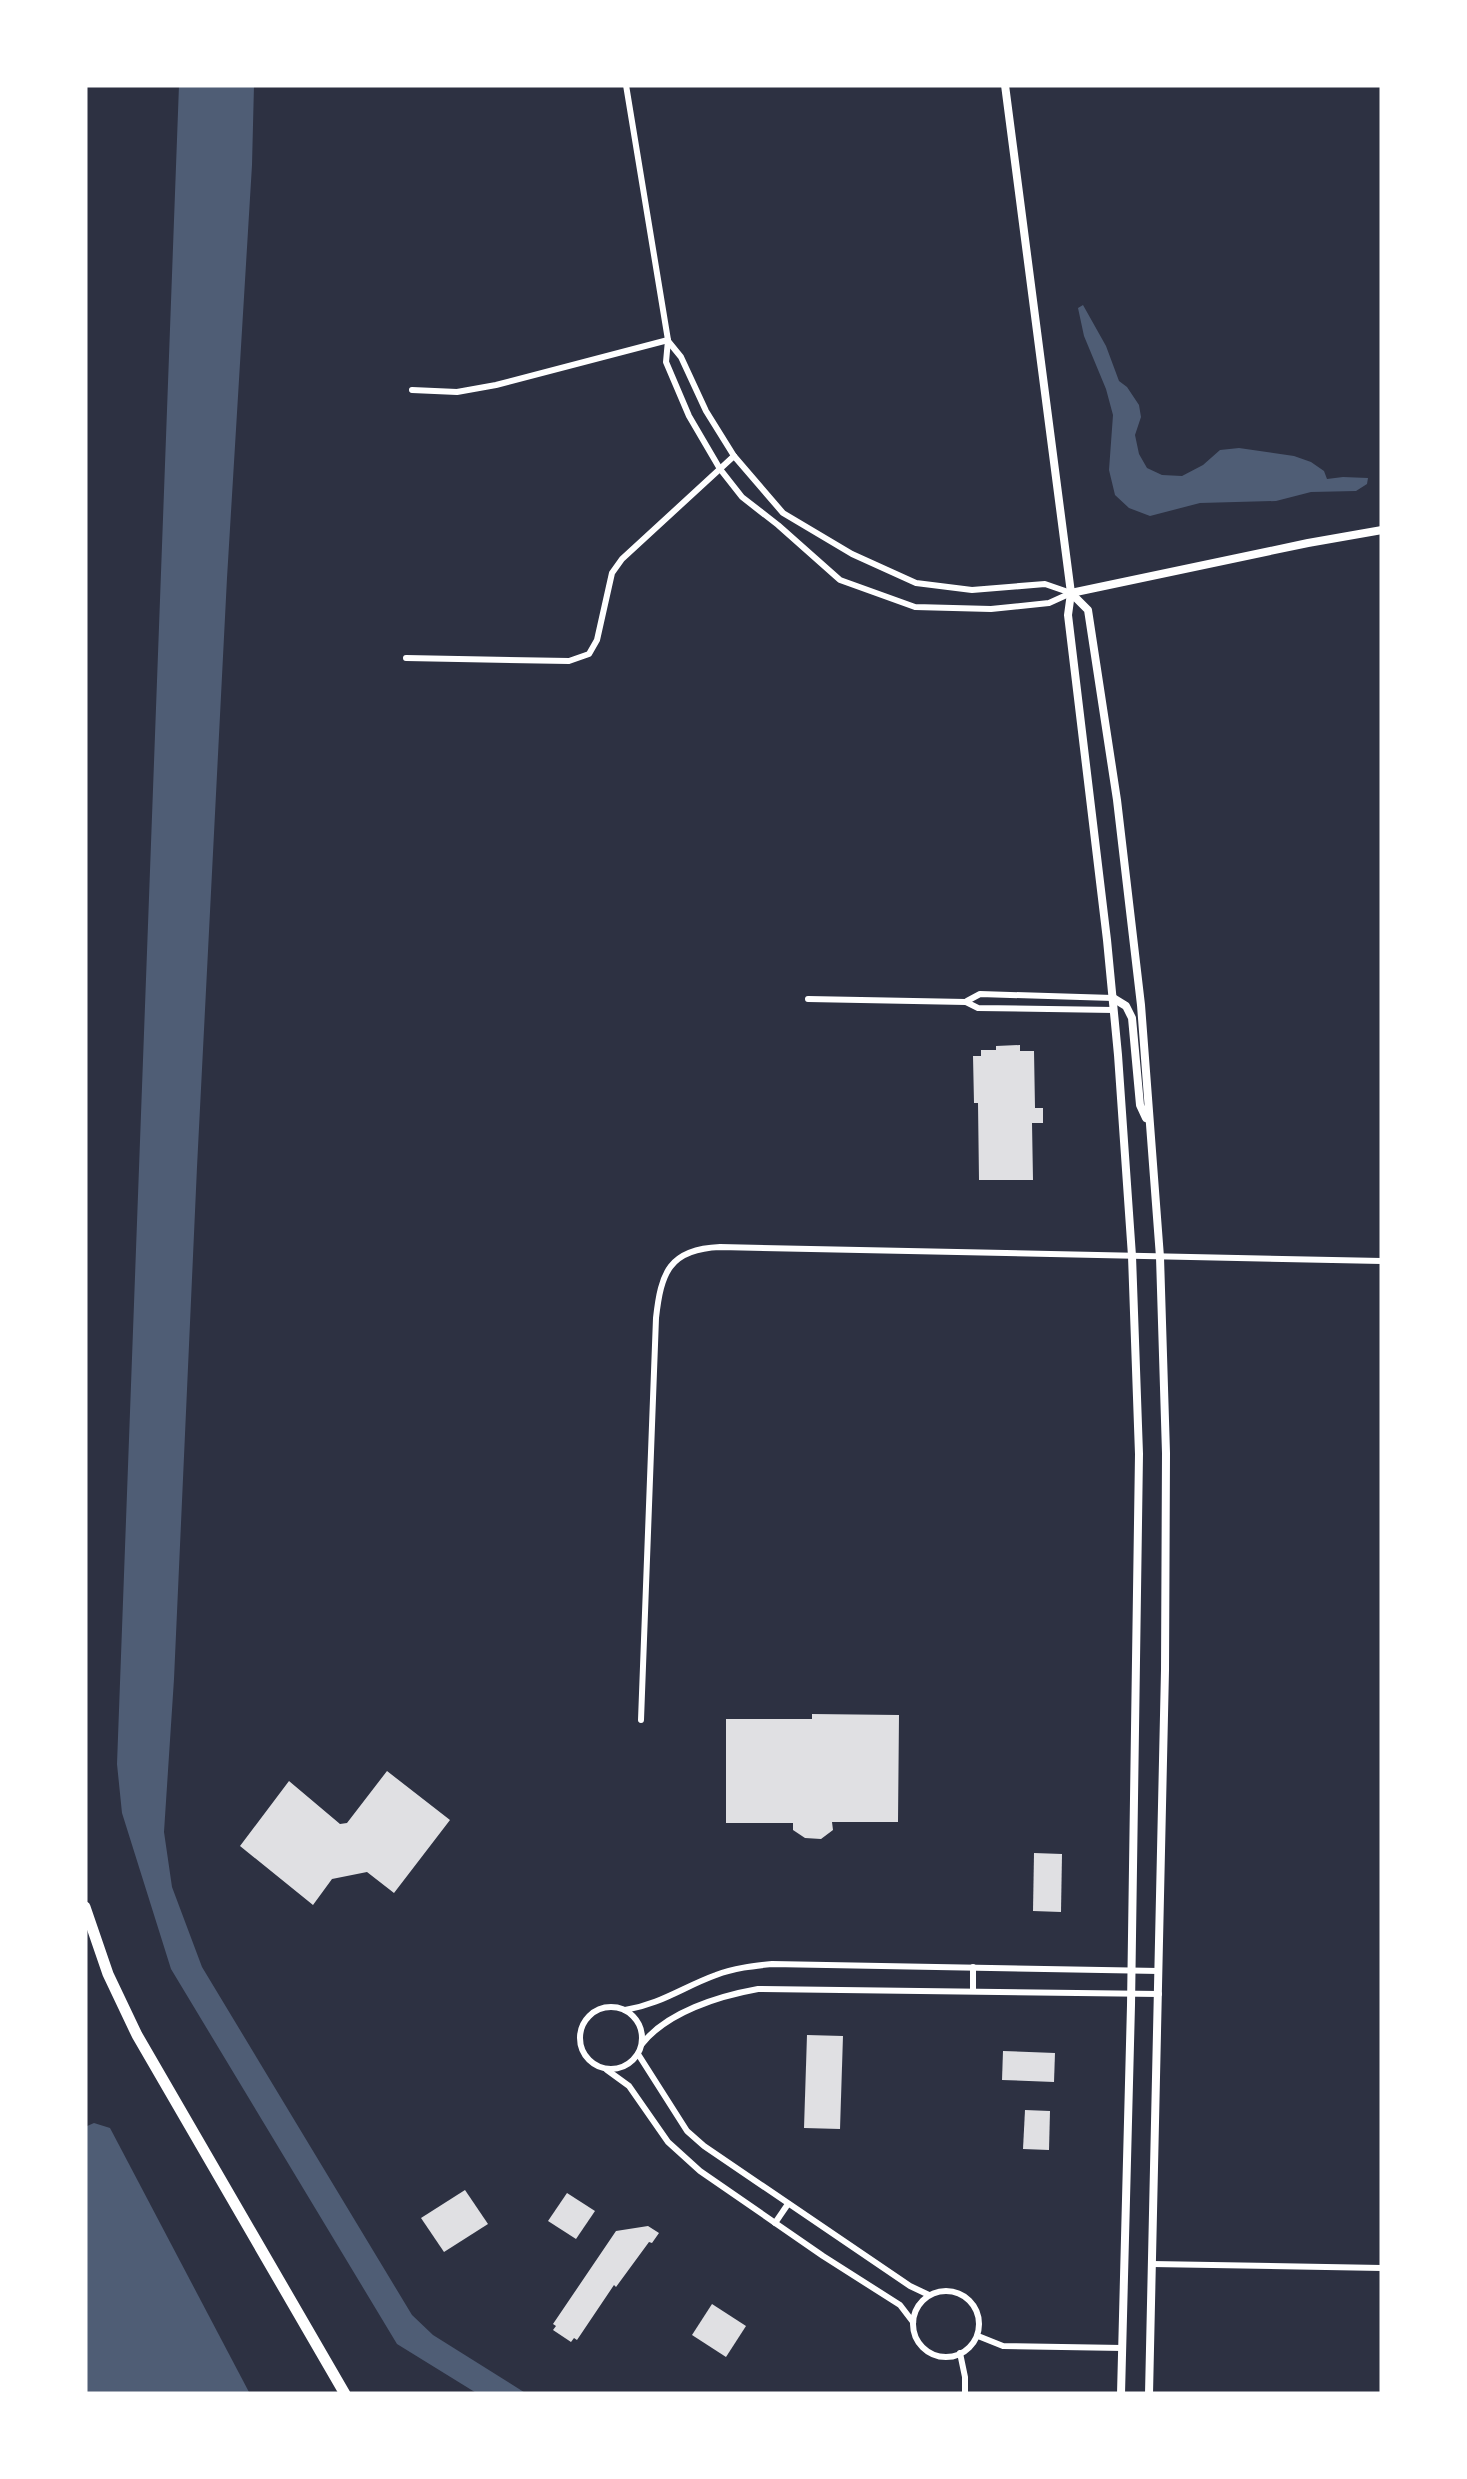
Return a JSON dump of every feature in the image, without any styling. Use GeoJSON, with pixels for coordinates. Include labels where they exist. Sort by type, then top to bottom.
{"type":"FeatureCollection","features":[{"type":"Feature","properties":{"kind":"highway"},"geometry":{"type":"LineString","coordinates":[[85,1907],[108,1974],[137,2035],[346,2394]]}},
{"type":"Feature","properties":{"kind":"street"},"geometry":{"type":"LineString","coordinates":[[626,85],[668,340],[666,362],[689,416],[720,469],[742,497],[840,580],[915,608],[990,609],[1049,603],[1071,593],[1382,530]]}},
{"type":"Feature","properties":{"kind":"street"},"geometry":{"type":"LineString","coordinates":[[1005,85],[1071,593],[1068,615],[1113,998],[1132,1256],[1139,1454],[1122,2394]]}},
{"type":"Feature","properties":{"kind":"street"},"geometry":{"type":"LineString","coordinates":[[412,390],[457,392],[496,385],[668,340]]}},
{"type":"Feature","properties":{"kind":"street"},"geometry":{"type":"LineString","coordinates":[[668,340],[734,456],[784,513],[852,554],[916,582],[972,590],[1045,584],[1071,593],[1088,610],[1141,1005],[1160,1256],[1166,1670],[1148,2394]]}},
{"type":"Feature","properties":{"kind":"street"},"geometry":{"type":"LineString","coordinates":[[406,658],[568,661],[589,654],[597,640],[612,573],[622,559],[734,456]]}},
{"type":"Feature","properties":{"kind":"street"},"geometry":{"type":"LineString","coordinates":[[966,1002],[980,994],[1113,998],[1126,1006],[1132,1018],[1140,1104],[1150,1127]]}},
{"type":"Feature","properties":{"kind":"street"},"geometry":{"type":"LineString","coordinates":[[808,999],[1114,1010]]}},
{"type":"Feature","properties":{"kind":"street"},"geometry":{"type":"LineString","coordinates":[[641,1720],[656,1318],[659,1289],[667,1268],[681,1256],[699,1248],[720,1247],[1382,1261]]}},
{"type":"Feature","properties":{"kind":"street"},"geometry":{"type":"LineString","coordinates":[[913,2322],[900,2305],[690,2163],[668,2142],[629,2086],[583,2054],[579,2035],[585,2020],[596,2010],[648,2006],[717,1974],[772,1964],[1159,1972]]}},
{"type":"Feature","properties":{"kind":"street"},"geometry":{"type":"LineString","coordinates":[[973,1967],[973,1990]]}},
{"type":"Feature","properties":{"kind":"street"},"geometry":{"type":"LineString","coordinates":[[607,2070],[628,2065],[652,2031],[704,2003],[758,1988],[1158,1994]]}},
{"type":"Feature","properties":{"kind":"street"},"geometry":{"type":"LineString","coordinates":[[625,2010],[638,2022],[642,2044]]}},
{"type":"Feature","properties":{"kind":"street"},"geometry":{"type":"LineString","coordinates":[[638,2054],[688,2131],[704,2146],[929,2295]]}},
{"type":"Feature","properties":{"kind":"street"},"geometry":{"type":"LineString","coordinates":[[775,2223],[788,2204]]}},
{"type":"Feature","properties":{"kind":"street"},"geometry":{"type":"LineString","coordinates":[[1152,2264],[1382,2268]]}},
{"type":"Feature","properties":{"kind":"street"},"geometry":{"type":"LineString","coordinates":[[948,2290],[968,2298],[979,2316],[978,2336],[972,2346],[947,2357],[928,2352],[920,2344],[913,2322],[919,2304],[929,2295],[948,2290]]}},
{"type":"Feature","properties":{"kind":"street"},"geometry":{"type":"LineString","coordinates":[[978,2336],[1003,2346],[1124,2348]]}},
{"type":"Feature","properties":{"kind":"street"},"geometry":{"type":"LineString","coordinates":[[960,2354],[965,2394]]}},
{"type":"Feature","properties":{"kind":"water"},"geometry":{"type":"Polygon","coordinates":[[[179,85],[254,85],[164,1832],[172,1887],[202,1967],[412,2315],[433,2335],[527,2394],[478,2394],[397,2344],[171,1969],[122,1813],[117,1764],[179,85]]]}},
{"type":"Feature","properties":{"kind":"water"},"geometry":{"type":"Polygon","coordinates":[[[1083,305],[1106,346],[1119,381],[1139,405],[1141,417],[1135,435],[1147,468],[1162,475],[1182,476],[1220,450],[1239,448],[1294,456],[1324,471],[1327,479],[1368,478],[1367,484],[1356,491],[1311,492],[1276,501],[1200,503],[1150,516],[1129,508],[1115,495],[1109,470],[1113,415],[1084,336],[1078,308],[1083,305]]]}},
{"type":"Feature","properties":{"kind":"water"},"geometry":{"type":"Polygon","coordinates":[[[94,2123],[110,2128],[250,2394],[85,2394],[85,2127],[94,2123]]]}},
{"type":"Feature","properties":{"kind":"building"},"geometry":{"type":"Polygon","coordinates":[[[1020,1045],[1020,1051],[1034,1051],[1035,1108],[1043,1108],[1043,1123],[1032,1123],[1033,1180],[979,1180],[973,1056],[981,1056],[981,1050],[996,1050],[996,1046],[1020,1045]]]}},
{"type":"Feature","properties":{"kind":"building"},"geometry":{"type":"Polygon","coordinates":[[[812,1714],[899,1715],[898,1822],[832,1822],[833,1830],[821,1839],[805,1838],[793,1830],[793,1823],[726,1823],[726,1719],[812,1719],[812,1714]]]}},
{"type":"Feature","properties":{"kind":"building"},"geometry":{"type":"Polygon","coordinates":[[[387,1771],[450,1820],[394,1893],[367,1872],[332,1879],[313,1905],[240,1846],[289,1781],[340,1824],[347,1823],[387,1771]]]}},
{"type":"Feature","properties":{"kind":"building"},"geometry":{"type":"Polygon","coordinates":[[[1034,1853],[1062,1854],[1061,1912],[1033,1911],[1034,1853]]]}},
{"type":"Feature","properties":{"kind":"building"},"geometry":{"type":"Polygon","coordinates":[[[807,2035],[843,2036],[840,2129],[804,2128],[807,2035]]]}},
{"type":"Feature","properties":{"kind":"building"},"geometry":{"type":"Polygon","coordinates":[[[1003,2051],[1055,2053],[1054,2082],[1002,2080],[1003,2051]]]}},
{"type":"Feature","properties":{"kind":"building"},"geometry":{"type":"Polygon","coordinates":[[[1025,2110],[1050,2111],[1049,2150],[1023,2149],[1025,2110]]]}},
{"type":"Feature","properties":{"kind":"building"},"geometry":{"type":"Polygon","coordinates":[[[465,2190],[488,2224],[444,2252],[421,2218],[465,2190]]]}},
{"type":"Feature","properties":{"kind":"building"},"geometry":{"type":"Polygon","coordinates":[[[567,2193],[595,2211],[576,2239],[548,2221],[567,2193]]]}},
{"type":"Feature","properties":{"kind":"building"},"geometry":{"type":"Polygon","coordinates":[[[648,2226],[659,2233],[614,2285],[577,2340],[571,2342],[553,2330],[553,2324],[616,2231],[648,2226]]]}},
{"type":"Feature","properties":{"kind":"building"},"geometry":{"type":"Polygon","coordinates":[[[712,2304],[746,2326],[726,2357],[692,2335],[712,2304]]]}}]}
